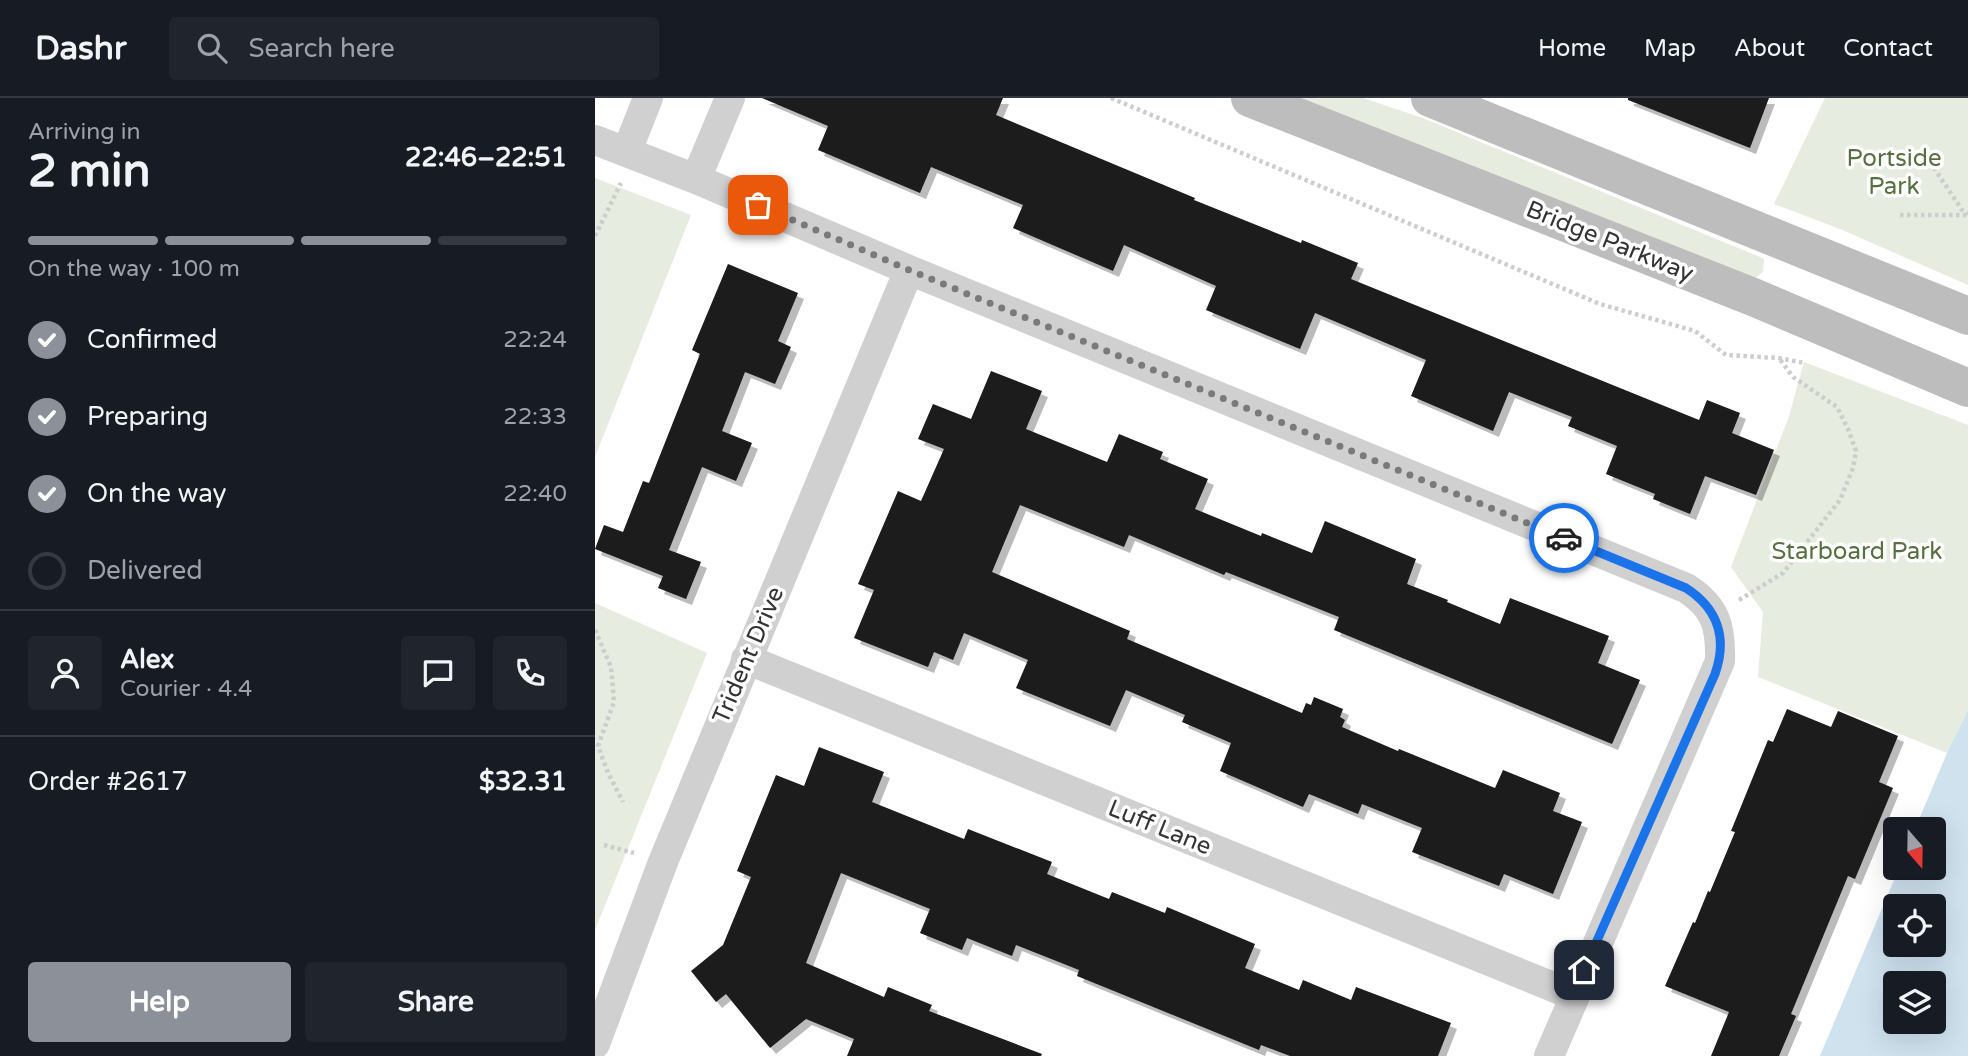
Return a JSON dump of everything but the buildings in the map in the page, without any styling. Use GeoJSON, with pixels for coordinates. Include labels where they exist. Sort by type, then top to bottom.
{"type":"FeatureCollection","features":[{"type":"Feature","properties":{"kind":"street"},"geometry":{"type":"LineString","coordinates":[[631,153],[648,98]]}},
{"type":"Feature","properties":{"kind":"street"},"geometry":{"type":"LineString","coordinates":[[696,179],[730,98]]}},
{"type":"Feature","properties":{"kind":"street","name":"Bridge Parkway"},"geometry":{"type":"LineString","coordinates":[[1250,98],[1753,298],[1968,388]]}},
{"type":"Feature","properties":{"kind":"street"},"geometry":{"type":"LineString","coordinates":[[1430,98],[1968,316]]}},
{"type":"Feature","properties":{"kind":"street"},"geometry":{"type":"LineString","coordinates":[[595,140],[696,179],[909,270],[1686,588],[1702,598],[1720,632],[1720,661],[1573,995],[1549,1056]]}},
{"type":"Feature","properties":{"kind":"street","name":"Trident Drive"},"geometry":{"type":"LineString","coordinates":[[595,1046],[663,862],[909,270]]}},
{"type":"Feature","properties":{"kind":"street","name":"Luff Lane"},"geometry":{"type":"LineString","coordinates":[[746,659],[1573,995]]}},
{"type":"Feature","properties":{"kind":"street"},"geometry":{"type":"LineString","coordinates":[[595,1046],[613,1056]]}},
{"type":"Feature","properties":{"kind":"path"},"geometry":{"type":"LineString","coordinates":[[1111,98],[1600,304],[1695,331],[1727,355],[1778,358],[1814,366]]}},
{"type":"Feature","properties":{"kind":"path"},"geometry":{"type":"LineString","coordinates":[[595,236],[631,153]]}},
{"type":"Feature","properties":{"kind":"path"},"geometry":{"type":"LineString","coordinates":[[1926,156],[1968,215]]}},
{"type":"Feature","properties":{"kind":"path"},"geometry":{"type":"LineString","coordinates":[[1900,215],[1968,215]]}},
{"type":"Feature","properties":{"kind":"path"},"geometry":{"type":"LineString","coordinates":[[1713,615],[1783,572],[1840,500],[1853,468],[1856,451],[1837,407],[1793,377],[1778,358]]}},
{"type":"Feature","properties":{"kind":"path"},"geometry":{"type":"LineString","coordinates":[[595,630],[611,667],[614,702],[596,748],[623,802]]}},
{"type":"Feature","properties":{"kind":"green space"},"geometry":{"type":"Polygon","coordinates":[[[1302,98],[1363,98],[1420,117],[1760,257],[1764,259],[1763,272],[1754,279],[1302,98]]]}},
{"type":"Feature","properties":{"kind":"green space","name":"Portside Park"},"geometry":{"type":"Polygon","coordinates":[[[1825,98],[1968,98],[1968,285],[1840,229],[1774,204],[1825,98]]]}},
{"type":"Feature","properties":{"kind":"green space"},"geometry":{"type":"Polygon","coordinates":[[[595,178],[691,215],[595,457],[595,178]]]}},
{"type":"Feature","properties":{"kind":"green space","name":"Starboard Park"},"geometry":{"type":"Polygon","coordinates":[[[1804,362],[1968,425],[1968,710],[1947,753],[1758,677],[1763,612],[1731,567],[1789,416],[1804,362]]]}},
{"type":"Feature","properties":{"kind":"green space"},"geometry":{"type":"Polygon","coordinates":[[[595,603],[707,653],[595,930],[595,603]]]}},
{"type":"Feature","properties":{"kind":"water"},"geometry":{"type":"Polygon","coordinates":[[[1968,710],[1968,1056],[1820,1056],[1883,906],[1883,957],[1946,957],[1946,894],[1888,894],[1894,880],[1946,880],[1946,817],[1920,817],[1968,710]]]}},
{"type":"Feature","properties":{"kind":"way so far"},"geometry":{"type":"LineString","coordinates":[[758,205],[909,270],[1564,538]]}},
{"type":"Feature","properties":{"kind":"route"},"geometry":{"type":"LineString","coordinates":[[1564,538],[1686,588],[1702,598],[1720,632],[1720,661],[1715,674],[1584,970]]}}]}
